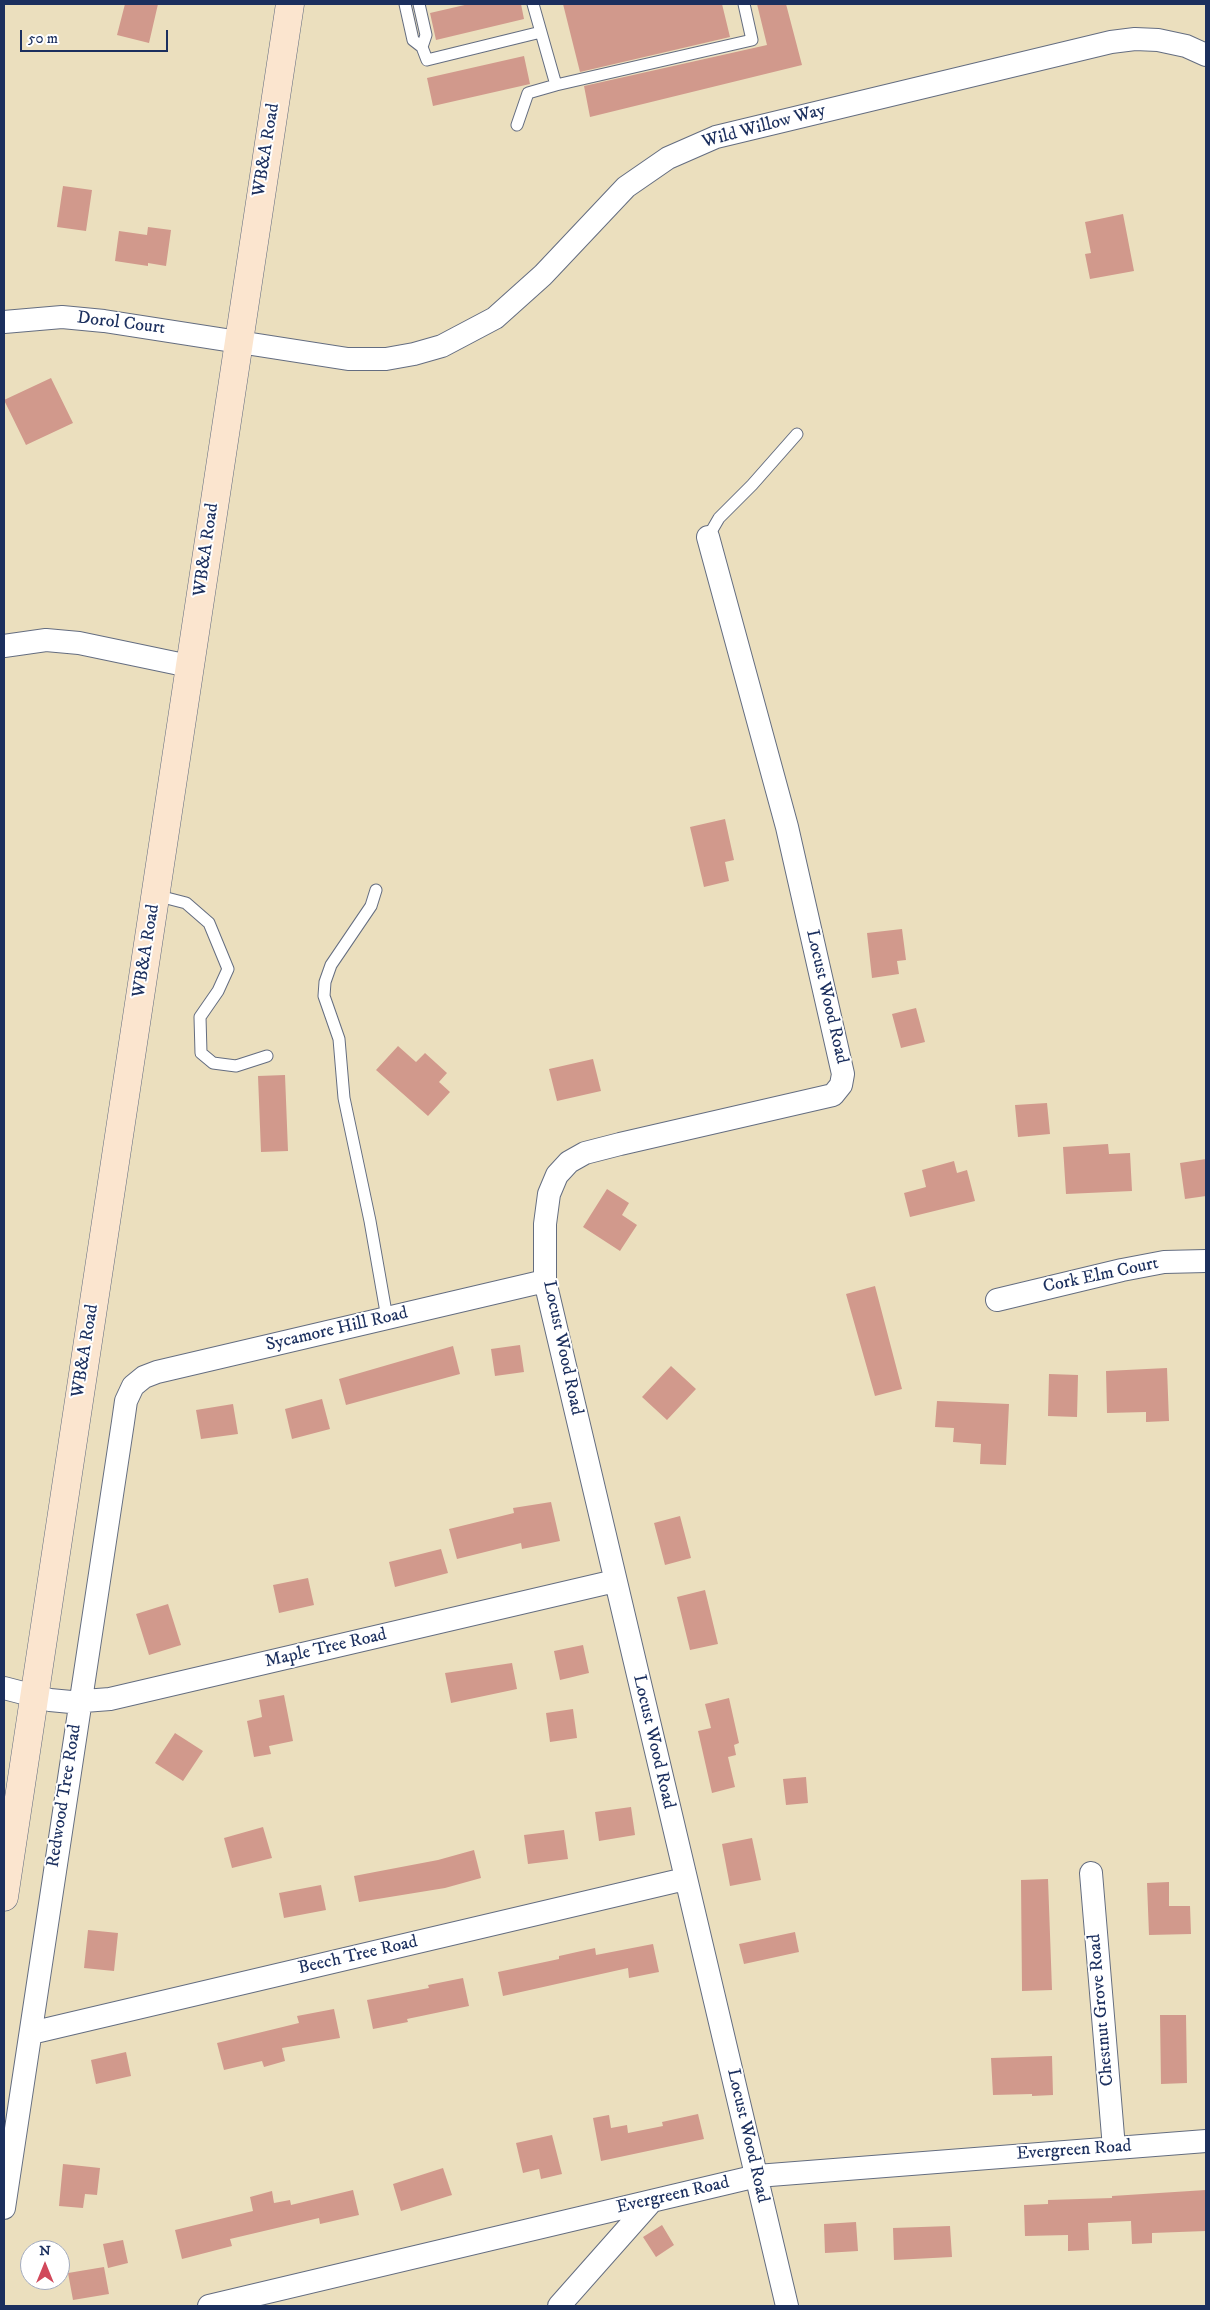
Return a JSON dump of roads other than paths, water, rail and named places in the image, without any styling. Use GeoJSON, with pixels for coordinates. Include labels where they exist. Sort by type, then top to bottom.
{"type":"FeatureCollection","features":[{"type":"Feature","properties":{"kind":"street","name":"WB&A Road"},"geometry":{"type":"LineString","coordinates":[[4,1897],[290,4]]}},
{"type":"Feature","properties":{"kind":"street","name":"Wild Willow Way"},"geometry":{"type":"LineString","coordinates":[[238,342],[348,359],[386,359],[442,346],[495,318],[518,300],[608,204],[632,182],[668,158],[716,137],[1111,42],[1135,39],[1158,40],[1186,46],[1206,55]]}},
{"type":"Feature","properties":{"kind":"street","name":"Dorol Court"},"geometry":{"type":"LineString","coordinates":[[4,322],[70,318],[146,326],[238,342]]}},
{"type":"Feature","properties":{"kind":"street","name":"Locust Wood Road"},"geometry":{"type":"LineString","coordinates":[[708,537],[787,827],[843,1074],[841,1086],[833,1095],[620,1144],[585,1153],[569,1162],[557,1175],[549,1194],[545,1224],[545,1281],[787,2306]]}},
{"type":"Feature","properties":{"kind":"street"},"geometry":{"type":"LineString","coordinates":[[4,646],[46,640],[78,643],[189,666]]}},
{"type":"Feature","properties":{"kind":"street","name":"Cork Elm Court"},"geometry":{"type":"LineString","coordinates":[[998,1300],[1122,1270],[1164,1262],[1206,1261]]}},
{"type":"Feature","properties":{"kind":"street","name":"Sycamore Hill Road"},"geometry":{"type":"LineString","coordinates":[[133,1386],[144,1377],[157,1372],[545,1281]]}},
{"type":"Feature","properties":{"kind":"street","name":"Redwood Tree Road"},"geometry":{"type":"LineString","coordinates":[[4,2208],[122,1422],[126,1401],[133,1386]]}},
{"type":"Feature","properties":{"kind":"street","name":"Maple Tree Road"},"geometry":{"type":"LineString","coordinates":[[4,1688],[50,1700],[110,1699],[615,1581]]}},
{"type":"Feature","properties":{"kind":"street","name":"Chestnut Grove Road"},"geometry":{"type":"LineString","coordinates":[[1091,1873],[1114,2148]]}},
{"type":"Feature","properties":{"kind":"street","name":"Beech Tree Road"},"geometry":{"type":"LineString","coordinates":[[31,2033],[685,1879]]}},
{"type":"Feature","properties":{"kind":"street","name":"Evergreen Road"},"geometry":{"type":"LineString","coordinates":[[208,2306],[757,2176],[1206,2141]]}},
{"type":"Feature","properties":{"kind":"street"},"geometry":{"type":"LineString","coordinates":[[559,2306],[652,2200]]}},
{"type":"Feature","properties":{"kind":"lane"},"geometry":{"type":"LineString","coordinates":[[405,4],[413,40],[422,47],[427,60],[541,32]]}},
{"type":"Feature","properties":{"kind":"lane"},"geometry":{"type":"LineString","coordinates":[[419,4],[426,35],[422,47]]}},
{"type":"Feature","properties":{"kind":"lane"},"geometry":{"type":"LineString","coordinates":[[533,4],[556,85]]}},
{"type":"Feature","properties":{"kind":"lane"},"geometry":{"type":"LineString","coordinates":[[517,125],[528,93],[752,40],[744,4]]}},
{"type":"Feature","properties":{"kind":"lane"},"geometry":{"type":"LineString","coordinates":[[708,537],[719,518],[752,485],[797,434]]}},
{"type":"Feature","properties":{"kind":"lane"},"geometry":{"type":"LineString","coordinates":[[376,890],[371,906],[332,965],[325,982],[324,996],[339,1040],[344,1098],[370,1221],[387,1318]]}},
{"type":"Feature","properties":{"kind":"lane"},"geometry":{"type":"LineString","coordinates":[[155,895],[186,902],[209,922],[228,968],[218,991],[200,1018],[201,1053],[212,1063],[236,1066],[267,1056]]}}]}
